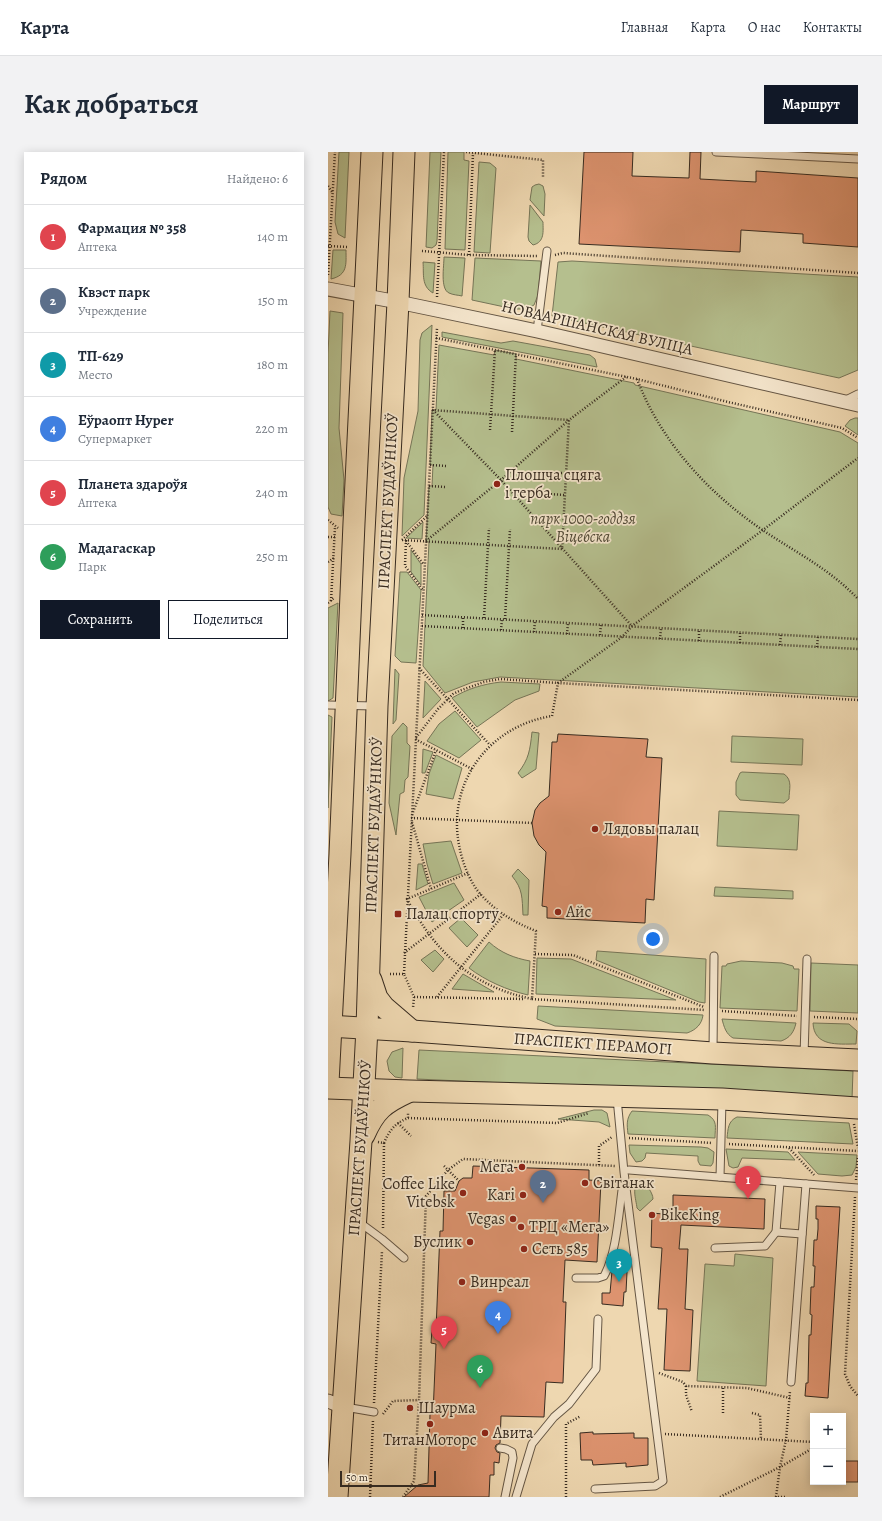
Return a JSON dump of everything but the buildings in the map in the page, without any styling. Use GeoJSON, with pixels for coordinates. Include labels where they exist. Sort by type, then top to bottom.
{"type":"FeatureCollection","features":[{"type":"Feature","properties":{"kind":"main road","name":"ПРАСПЕКТ БУДАЎНІКОЎ"},"geometry":{"type":"LineString","coordinates":[[328,1083],[338,705],[352,559],[372,152]]}},
{"type":"Feature","properties":{"kind":"main road","name":"ПРАСПЕКТ БУДАЎНІКОЎ"},"geometry":{"type":"LineString","coordinates":[[336,1497],[335,1404],[356,1220],[368,1142],[364,1090],[377,706],[398,302],[404,152]]}},
{"type":"Feature","properties":{"kind":"main road"},"geometry":{"type":"LineString","coordinates":[[369,973],[377,998],[393,1015],[412,1031]]}},
{"type":"Feature","properties":{"kind":"main road","name":"ПРАСПЕКТ ПЕРАМОГІ"},"geometry":{"type":"LineString","coordinates":[[329,1026],[713,1053],[804,1056],[858,1060]]}},
{"type":"Feature","properties":{"kind":"main road"},"geometry":{"type":"LineString","coordinates":[[328,1088],[722,1099],[856,1116]]}},
{"type":"Feature","properties":{"kind":"main road"},"geometry":{"type":"LineString","coordinates":[[368,1142],[370,1120],[380,1108],[392,1099],[409,1091]]}},
{"type":"Feature","properties":{"kind":"street","name":"НОВААРШАНСКАЯ ВУЛІЦА"},"geometry":{"type":"LineString","coordinates":[[328,289],[537,331],[858,405]]}},
{"type":"Feature","properties":{"kind":"lane"},"geometry":{"type":"LineString","coordinates":[[716,152],[858,159]]}},
{"type":"Feature","properties":{"kind":"lane"},"geometry":{"type":"LineString","coordinates":[[537,331],[547,254]]}},
{"type":"Feature","properties":{"kind":"lane"},"geometry":{"type":"LineString","coordinates":[[842,402],[858,394]]}},
{"type":"Feature","properties":{"kind":"lane"},"geometry":{"type":"LineString","coordinates":[[338,705],[377,706]]}},
{"type":"Feature","properties":{"kind":"lane"},"geometry":{"type":"LineString","coordinates":[[713,1053],[714,956]]}},
{"type":"Feature","properties":{"kind":"lane"},"geometry":{"type":"LineString","coordinates":[[804,1056],[807,959]]}},
{"type":"Feature","properties":{"kind":"lane"},"geometry":{"type":"LineString","coordinates":[[595,1489],[655,1486],[663,1481],[616,1096]]}},
{"type":"Feature","properties":{"kind":"lane"},"geometry":{"type":"LineString","coordinates":[[720,1177],[722,1099]]}},
{"type":"Feature","properties":{"kind":"lane"},"geometry":{"type":"LineString","coordinates":[[626,1170],[857,1188]]}},
{"type":"Feature","properties":{"kind":"lane"},"geometry":{"type":"LineString","coordinates":[[576,1278],[598,1278],[604,1276],[608,1268],[626,1170]]}},
{"type":"Feature","properties":{"kind":"lane"},"geometry":{"type":"LineString","coordinates":[[715,1248],[765,1246],[776,1232],[780,1182]]}},
{"type":"Feature","properties":{"kind":"lane"},"geometry":{"type":"LineString","coordinates":[[791,1382],[806,1184]]}},
{"type":"Feature","properties":{"kind":"lane"},"geometry":{"type":"LineString","coordinates":[[356,1220],[382,1239],[404,1258]]}},
{"type":"Feature","properties":{"kind":"lane"},"geometry":{"type":"LineString","coordinates":[[776,1232],[802,1234]]}},
{"type":"Feature","properties":{"kind":"lane"},"geometry":{"type":"LineString","coordinates":[[516,1497],[532,1444],[554,1417],[570,1404],[596,1369],[598,1319]]}},
{"type":"Feature","properties":{"kind":"lane"},"geometry":{"type":"LineString","coordinates":[[335,1404],[374,1418]]}},
{"type":"Feature","properties":{"kind":"lane"},"geometry":{"type":"LineString","coordinates":[[500,1448],[512,1452],[513,1458],[505,1497]]}},
{"type":"Feature","properties":{"kind":"path"},"geometry":{"type":"LineString","coordinates":[[328,275],[335,152]]}},
{"type":"Feature","properties":{"kind":"path"},"geometry":{"type":"LineString","coordinates":[[437,297],[444,152]]}},
{"type":"Feature","properties":{"kind":"path"},"geometry":{"type":"LineString","coordinates":[[466,152],[543,160],[543,178]]}},
{"type":"Feature","properties":{"kind":"path"},"geometry":{"type":"LineString","coordinates":[[469,255],[473,153]]}},
{"type":"Feature","properties":{"kind":"path"},"geometry":{"type":"LineString","coordinates":[[328,186],[332,193]]}},
{"type":"Feature","properties":{"kind":"path"},"geometry":{"type":"LineString","coordinates":[[329,246],[348,247]]}},
{"type":"Feature","properties":{"kind":"path"},"geometry":{"type":"LineString","coordinates":[[422,252],[469,255],[563,253],[858,273]]}},
{"type":"Feature","properties":{"kind":"path"},"geometry":{"type":"LineString","coordinates":[[413,1008],[414,997],[404,974],[404,953],[422,626],[436,328]]}},
{"type":"Feature","properties":{"kind":"path"},"geometry":{"type":"LineString","coordinates":[[436,338],[626,376],[728,402],[842,428],[858,438]]}},
{"type":"Feature","properties":{"kind":"path"},"geometry":{"type":"LineString","coordinates":[[490,430],[495,350]]}},
{"type":"Feature","properties":{"kind":"path"},"geometry":{"type":"LineString","coordinates":[[512,432],[516,354]]}},
{"type":"Feature","properties":{"kind":"path"},"geometry":{"type":"LineString","coordinates":[[426,542],[501,480],[569,420],[626,376]]}},
{"type":"Feature","properties":{"kind":"path"},"geometry":{"type":"LineString","coordinates":[[637,379],[644,397],[667,437],[696,474],[725,502],[763,530],[833,575],[858,599]]}},
{"type":"Feature","properties":{"kind":"path"},"geometry":{"type":"LineString","coordinates":[[432,410],[569,420]]}},
{"type":"Feature","properties":{"kind":"path"},"geometry":{"type":"LineString","coordinates":[[432,410],[501,480],[632,626]]}},
{"type":"Feature","properties":{"kind":"path"},"geometry":{"type":"LineString","coordinates":[[562,549],[569,420]]}},
{"type":"Feature","properties":{"kind":"path"},"geometry":{"type":"LineString","coordinates":[[532,999],[536,931],[516,923],[503,915],[481,894],[468,873],[460,851],[457,835],[458,807],[462,790],[478,759],[490,745],[520,725],[552,716],[558,683],[622,637],[632,626],[858,458]]}},
{"type":"Feature","properties":{"kind":"path"},"geometry":{"type":"LineString","coordinates":[[430,465],[447,466]]}},
{"type":"Feature","properties":{"kind":"path"},"geometry":{"type":"LineString","coordinates":[[549,473],[566,473]]}},
{"type":"Feature","properties":{"kind":"path"},"geometry":{"type":"LineString","coordinates":[[429,486],[446,487]]}},
{"type":"Feature","properties":{"kind":"path"},"geometry":{"type":"LineString","coordinates":[[548,494],[565,495]]}},
{"type":"Feature","properties":{"kind":"path"},"geometry":{"type":"LineString","coordinates":[[427,516],[401,540],[562,549]]}},
{"type":"Feature","properties":{"kind":"path"},"geometry":{"type":"LineString","coordinates":[[331,601],[335,526]]}},
{"type":"Feature","properties":{"kind":"path"},"geometry":{"type":"LineString","coordinates":[[484,618],[488,528]]}},
{"type":"Feature","properties":{"kind":"path"},"geometry":{"type":"LineString","coordinates":[[501,630],[510,529]]}},
{"type":"Feature","properties":{"kind":"path"},"geometry":{"type":"LineString","coordinates":[[328,537],[340,538]]}},
{"type":"Feature","properties":{"kind":"path"},"geometry":{"type":"LineString","coordinates":[[406,540],[424,565]]}},
{"type":"Feature","properties":{"kind":"path"},"geometry":{"type":"LineString","coordinates":[[406,540],[405,566],[423,591]]}},
{"type":"Feature","properties":{"kind":"path"},"geometry":{"type":"LineString","coordinates":[[328,562],[339,554]]}},
{"type":"Feature","properties":{"kind":"path"},"geometry":{"type":"LineString","coordinates":[[422,615],[858,639]]}},
{"type":"Feature","properties":{"kind":"path"},"geometry":{"type":"LineString","coordinates":[[463,628],[464,617]]}},
{"type":"Feature","properties":{"kind":"path"},"geometry":{"type":"LineString","coordinates":[[534,632],[535,621]]}},
{"type":"Feature","properties":{"kind":"path"},"geometry":{"type":"LineString","coordinates":[[567,634],[568,623]]}},
{"type":"Feature","properties":{"kind":"path"},"geometry":{"type":"LineString","coordinates":[[600,636],[601,624]]}},
{"type":"Feature","properties":{"kind":"path"},"geometry":{"type":"LineString","coordinates":[[422,626],[858,649]]}},
{"type":"Feature","properties":{"kind":"path"},"geometry":{"type":"LineString","coordinates":[[660,639],[661,628]]}},
{"type":"Feature","properties":{"kind":"path"},"geometry":{"type":"LineString","coordinates":[[699,630],[699,641]]}},
{"type":"Feature","properties":{"kind":"path"},"geometry":{"type":"LineString","coordinates":[[740,632],[740,643]]}},
{"type":"Feature","properties":{"kind":"path"},"geometry":{"type":"LineString","coordinates":[[780,645],[781,634]]}},
{"type":"Feature","properties":{"kind":"path"},"geometry":{"type":"LineString","coordinates":[[817,647],[818,636]]}},
{"type":"Feature","properties":{"kind":"path"},"geometry":{"type":"LineString","coordinates":[[419,668],[490,745]]}},
{"type":"Feature","properties":{"kind":"path"},"geometry":{"type":"LineString","coordinates":[[415,739],[438,709],[459,691],[492,680],[858,700]]}},
{"type":"Feature","properties":{"kind":"path"},"geometry":{"type":"LineString","coordinates":[[415,739],[472,769]]}},
{"type":"Feature","properties":{"kind":"path"},"geometry":{"type":"LineString","coordinates":[[431,889],[411,818],[436,750]]}},
{"type":"Feature","properties":{"kind":"path"},"geometry":{"type":"LineString","coordinates":[[411,818],[532,823]]}},
{"type":"Feature","properties":{"kind":"path"},"geometry":{"type":"LineString","coordinates":[[407,899],[468,873]]}},
{"type":"Feature","properties":{"kind":"path"},"geometry":{"type":"LineString","coordinates":[[404,953],[481,894]]}},
{"type":"Feature","properties":{"kind":"path"},"geometry":{"type":"LineString","coordinates":[[407,899],[428,935],[443,952],[460,967],[499,990],[532,999]]}},
{"type":"Feature","properties":{"kind":"path"},"geometry":{"type":"LineString","coordinates":[[436,997],[503,915]]}},
{"type":"Feature","properties":{"kind":"path"},"geometry":{"type":"LineString","coordinates":[[535,954],[572,955],[713,1011]]}},
{"type":"Feature","properties":{"kind":"path"},"geometry":{"type":"LineString","coordinates":[[390,974],[404,974]]}},
{"type":"Feature","properties":{"kind":"path"},"geometry":{"type":"LineString","coordinates":[[414,997],[532,999],[858,1019]]}},
{"type":"Feature","properties":{"kind":"path"},"geometry":{"type":"LineString","coordinates":[[408,1112],[408,1118]]}},
{"type":"Feature","properties":{"kind":"path"},"geometry":{"type":"LineString","coordinates":[[374,1403],[382,1239],[384,1143],[389,1131],[398,1123],[408,1118],[557,1122],[591,1112]]}},
{"type":"Feature","properties":{"kind":"path"},"geometry":{"type":"LineString","coordinates":[[856,1116],[858,1148]]}},
{"type":"Feature","properties":{"kind":"path"},"geometry":{"type":"LineString","coordinates":[[398,1123],[411,1136]]}},
{"type":"Feature","properties":{"kind":"path"},"geometry":{"type":"LineString","coordinates":[[599,1166],[599,1146],[614,1136],[858,1151]]}},
{"type":"Feature","properties":{"kind":"path"},"geometry":{"type":"LineString","coordinates":[[368,1142],[384,1143]]}},
{"type":"Feature","properties":{"kind":"path"},"geometry":{"type":"LineString","coordinates":[[789,1147],[824,1186]]}},
{"type":"Feature","properties":{"kind":"path"},"geometry":{"type":"LineString","coordinates":[[858,1158],[845,1374],[850,1386],[858,1396]]}},
{"type":"Feature","properties":{"kind":"path"},"geometry":{"type":"LineString","coordinates":[[403,1497],[414,1481],[426,1196],[448,1170],[463,1159],[599,1166],[626,1170]]}},
{"type":"Feature","properties":{"kind":"path"},"geometry":{"type":"LineString","coordinates":[[444,1166],[459,1181]]}},
{"type":"Feature","properties":{"kind":"path"},"geometry":{"type":"LineString","coordinates":[[658,1366],[660,1374],[683,1382],[686,1386],[686,1395],[692,1412]]}},
{"type":"Feature","properties":{"kind":"path"},"geometry":{"type":"LineString","coordinates":[[784,1497],[776,1497],[780,1467],[786,1440],[791,1382]]}},
{"type":"Feature","properties":{"kind":"path"},"geometry":{"type":"LineString","coordinates":[[686,1386],[747,1388],[790,1398]]}},
{"type":"Feature","properties":{"kind":"path"},"geometry":{"type":"LineString","coordinates":[[723,1388],[723,1413]]}},
{"type":"Feature","properties":{"kind":"path"},"geometry":{"type":"LineString","coordinates":[[380,1417],[393,1401],[418,1400]]}},
{"type":"Feature","properties":{"kind":"path"},"geometry":{"type":"LineString","coordinates":[[752,1413],[760,1415],[761,1439]]}},
{"type":"Feature","properties":{"kind":"path"},"geometry":{"type":"LineString","coordinates":[[566,1497],[566,1424],[581,1416]]}},
{"type":"Feature","properties":{"kind":"path"},"geometry":{"type":"LineString","coordinates":[[370,1497],[374,1418]]}},
{"type":"Feature","properties":{"kind":"path"},"geometry":{"type":"LineString","coordinates":[[657,1433],[810,1442]]}},
{"type":"Feature","properties":{"kind":"path"},"geometry":{"type":"LineString","coordinates":[[720,1497],[780,1467],[811,1449]]}},
{"type":"Feature","properties":{"kind":"green space"},"geometry":{"type":"Polygon","coordinates":[[[339,152],[349,152],[345,238],[338,234],[335,222],[339,152]]]}},
{"type":"Feature","properties":{"kind":"green space"},"geometry":{"type":"Polygon","coordinates":[[[430,152],[441,152],[437,241],[436,245],[432,248],[426,247],[430,152]]]}},
{"type":"Feature","properties":{"kind":"green space"},"geometry":{"type":"Polygon","coordinates":[[[448,152],[464,152],[464,160],[469,161],[465,250],[445,249],[448,152]]]}},
{"type":"Feature","properties":{"kind":"green space"},"geometry":{"type":"Polygon","coordinates":[[[479,162],[490,163],[496,168],[490,253],[474,252],[479,162]]]}},
{"type":"Feature","properties":{"kind":"green space"},"geometry":{"type":"Polygon","coordinates":[[[539,184],[543,186],[545,194],[544,216],[530,200],[532,187],[539,184]]]}},
{"type":"Feature","properties":{"kind":"green space"},"geometry":{"type":"Polygon","coordinates":[[[530,205],[543,222],[541,239],[537,244],[533,245],[529,241],[528,237],[530,205]]]}},
{"type":"Feature","properties":{"kind":"green space"},"geometry":{"type":"Polygon","coordinates":[[[333,250],[346,250],[346,264],[341,275],[331,279],[333,250]]]}},
{"type":"Feature","properties":{"kind":"green space"},"geometry":{"type":"Polygon","coordinates":[[[444,257],[465,258],[462,296],[449,293],[444,287],[444,257]]]}},
{"type":"Feature","properties":{"kind":"green space"},"geometry":{"type":"Polygon","coordinates":[[[475,258],[541,261],[538,295],[534,305],[527,309],[514,309],[472,300],[475,258]]]}},
{"type":"Feature","properties":{"kind":"green space"},"geometry":{"type":"Polygon","coordinates":[[[572,261],[858,277],[858,370],[839,378],[552,316],[558,262],[572,261]]]}},
{"type":"Feature","properties":{"kind":"green space"},"geometry":{"type":"Polygon","coordinates":[[[423,262],[435,263],[433,293],[429,290],[425,283],[423,275],[423,262]]]}},
{"type":"Feature","properties":{"kind":"green space"},"geometry":{"type":"Polygon","coordinates":[[[330,311],[343,313],[339,428],[344,480],[342,516],[331,514],[328,507],[328,354],[330,311]]]}},
{"type":"Feature","properties":{"kind":"green space"},"geometry":{"type":"Polygon","coordinates":[[[432,325],[424,515],[402,536],[404,478],[418,411],[420,340],[422,333],[432,325]]]}},
{"type":"Feature","properties":{"kind":"green space"},"geometry":{"type":"Polygon","coordinates":[[[442,332],[501,343],[513,341],[590,355],[595,359],[597,367],[442,337],[442,332]]]}},
{"type":"Feature","properties":{"kind":"green space","name":"парк 1000-годдзя Віцебска"},"geometry":{"type":"Polygon","coordinates":[[[439,345],[494,355],[495,350],[516,354],[516,359],[634,383],[635,385],[840,432],[858,443],[858,697],[500,677],[473,682],[445,693],[423,666],[429,542],[426,542],[429,486],[432,486],[433,465],[430,465],[432,410],[436,410],[439,345]]]}},
{"type":"Feature","properties":{"kind":"green space"},"geometry":{"type":"Polygon","coordinates":[[[858,418],[858,435],[845,426],[850,420],[858,418]]]}},
{"type":"Feature","properties":{"kind":"green space"},"geometry":{"type":"Polygon","coordinates":[[[423,522],[422,539],[406,538],[423,522]]]}},
{"type":"Feature","properties":{"kind":"green space"},"geometry":{"type":"Polygon","coordinates":[[[411,550],[421,564],[421,585],[411,572],[411,550]]]}},
{"type":"Feature","properties":{"kind":"green space"},"geometry":{"type":"Polygon","coordinates":[[[400,572],[407,572],[421,590],[416,663],[401,662],[395,656],[400,572]]]}},
{"type":"Feature","properties":{"kind":"green space"},"geometry":{"type":"Polygon","coordinates":[[[338,603],[333,698],[328,701],[328,608],[338,603]]]}},
{"type":"Feature","properties":{"kind":"green space"},"geometry":{"type":"Polygon","coordinates":[[[395,669],[399,674],[396,720],[393,724],[395,669]]]}},
{"type":"Feature","properties":{"kind":"green space"},"geometry":{"type":"Polygon","coordinates":[[[425,681],[441,699],[423,718],[425,681]]]}},
{"type":"Feature","properties":{"kind":"green space"},"geometry":{"type":"Polygon","coordinates":[[[501,682],[540,684],[539,691],[515,700],[477,727],[452,698],[475,687],[501,682]]]}},
{"type":"Feature","properties":{"kind":"green space"},"geometry":{"type":"Polygon","coordinates":[[[455,711],[481,740],[459,758],[427,741],[439,724],[455,711]]]}},
{"type":"Feature","properties":{"kind":"green space"},"geometry":{"type":"Polygon","coordinates":[[[328,715],[332,717],[328,808],[328,715]]]}},
{"type":"Feature","properties":{"kind":"green space"},"geometry":{"type":"Polygon","coordinates":[[[403,723],[407,727],[407,743],[410,746],[408,777],[405,780],[404,792],[400,794],[396,835],[389,803],[392,736],[403,723]]]}},
{"type":"Feature","properties":{"kind":"green space"},"geometry":{"type":"Polygon","coordinates":[[[532,732],[539,733],[536,769],[522,778],[518,773],[525,763],[531,744],[532,732]]]}},
{"type":"Feature","properties":{"kind":"green space"},"geometry":{"type":"Polygon","coordinates":[[[732,736],[803,739],[802,765],[731,762],[732,736]]]}},
{"type":"Feature","properties":{"kind":"green space"},"geometry":{"type":"Polygon","coordinates":[[[423,749],[433,752],[425,773],[422,773],[423,749]]]}},
{"type":"Feature","properties":{"kind":"green space"},"geometry":{"type":"Polygon","coordinates":[[[436,755],[462,768],[453,799],[426,794],[429,774],[436,755]]]}},
{"type":"Feature","properties":{"kind":"green space"},"geometry":{"type":"Polygon","coordinates":[[[740,773],[784,774],[790,782],[789,799],[784,803],[740,800],[736,795],[736,782],[740,773]]]}},
{"type":"Feature","properties":{"kind":"green space"},"geometry":{"type":"Polygon","coordinates":[[[719,811],[799,815],[797,850],[717,846],[719,811]]]}},
{"type":"Feature","properties":{"kind":"green space"},"geometry":{"type":"Polygon","coordinates":[[[451,841],[462,873],[433,884],[423,844],[451,841]]]}},
{"type":"Feature","properties":{"kind":"green space"},"geometry":{"type":"Polygon","coordinates":[[[418,864],[422,864],[428,884],[416,890],[418,864]]]}},
{"type":"Feature","properties":{"kind":"green space"},"geometry":{"type":"Polygon","coordinates":[[[518,869],[529,880],[528,915],[523,915],[520,890],[512,876],[518,869]]]}},
{"type":"Feature","properties":{"kind":"green space"},"geometry":{"type":"Polygon","coordinates":[[[454,883],[464,900],[432,922],[419,897],[454,883]]]}},
{"type":"Feature","properties":{"kind":"green space"},"geometry":{"type":"Polygon","coordinates":[[[715,887],[793,891],[793,899],[714,896],[715,887]]]}},
{"type":"Feature","properties":{"kind":"green space"},"geometry":{"type":"Polygon","coordinates":[[[461,918],[478,935],[467,947],[449,928],[461,918]]]}},
{"type":"Feature","properties":{"kind":"green space"},"geometry":{"type":"Polygon","coordinates":[[[489,942],[508,954],[530,961],[528,995],[497,984],[482,977],[469,968],[489,942]]]}},
{"type":"Feature","properties":{"kind":"green space"},"geometry":{"type":"Polygon","coordinates":[[[435,950],[444,959],[433,972],[421,960],[435,950]]]}},
{"type":"Feature","properties":{"kind":"green space"},"geometry":{"type":"Polygon","coordinates":[[[597,951],[706,959],[705,1003],[699,1002],[596,960],[597,951]]]}},
{"type":"Feature","properties":{"kind":"green space"},"geometry":{"type":"Polygon","coordinates":[[[537,958],[571,959],[676,1000],[536,994],[537,958]]]}},
{"type":"Feature","properties":{"kind":"green space"},"geometry":{"type":"Polygon","coordinates":[[[741,961],[782,963],[793,966],[794,969],[799,969],[797,1011],[720,1008],[722,966],[741,961]]]}},
{"type":"Feature","properties":{"kind":"green space"},"geometry":{"type":"Polygon","coordinates":[[[811,963],[858,965],[858,1013],[810,1011],[811,963]]]}},
{"type":"Feature","properties":{"kind":"green space"},"geometry":{"type":"Polygon","coordinates":[[[463,974],[494,992],[452,989],[463,974]]]}},
{"type":"Feature","properties":{"kind":"green space"},"geometry":{"type":"Polygon","coordinates":[[[538,1006],[703,1015],[698,1026],[687,1033],[555,1026],[537,1019],[538,1006]]]}},
{"type":"Feature","properties":{"kind":"green space"},"geometry":{"type":"Polygon","coordinates":[[[722,1019],[796,1023],[791,1034],[781,1041],[733,1038],[727,1032],[722,1019]]]}},
{"type":"Feature","properties":{"kind":"green space"},"geometry":{"type":"Polygon","coordinates":[[[813,1023],[849,1024],[857,1031],[856,1044],[835,1044],[822,1040],[814,1031],[813,1023]]]}},
{"type":"Feature","properties":{"kind":"green space"},"geometry":{"type":"Polygon","coordinates":[[[403,1048],[402,1078],[395,1077],[389,1071],[387,1061],[392,1052],[403,1048]]]}},
{"type":"Feature","properties":{"kind":"green space"},"geometry":{"type":"Polygon","coordinates":[[[419,1050],[853,1071],[852,1099],[417,1079],[419,1050]]]}},
{"type":"Feature","properties":{"kind":"green space"},"geometry":{"type":"Polygon","coordinates":[[[594,1110],[602,1110],[607,1113],[610,1127],[599,1122],[558,1119],[594,1110]]]}},
{"type":"Feature","properties":{"kind":"green space"},"geometry":{"type":"Polygon","coordinates":[[[632,1111],[708,1115],[715,1122],[715,1138],[628,1134],[628,1119],[632,1111]]]}},
{"type":"Feature","properties":{"kind":"green space"},"geometry":{"type":"Polygon","coordinates":[[[737,1117],[849,1123],[853,1144],[727,1138],[730,1123],[737,1117]]]}},
{"type":"Feature","properties":{"kind":"green space"},"geometry":{"type":"Polygon","coordinates":[[[629,1145],[708,1148],[714,1152],[713,1163],[711,1166],[700,1165],[698,1156],[646,1153],[645,1158],[642,1161],[636,1162],[630,1153],[629,1145]]]}},
{"type":"Feature","properties":{"kind":"green space"},"geometry":{"type":"Polygon","coordinates":[[[726,1149],[788,1152],[795,1160],[742,1158],[738,1167],[733,1168],[729,1166],[726,1149]]]}},
{"type":"Feature","properties":{"kind":"green space"},"geometry":{"type":"Polygon","coordinates":[[[798,1152],[857,1155],[856,1167],[852,1175],[842,1176],[818,1174],[798,1152]]]}},
{"type":"Feature","properties":{"kind":"green space"},"geometry":{"type":"Polygon","coordinates":[[[640,1181],[649,1188],[653,1199],[640,1211],[637,1208],[635,1189],[637,1183],[640,1181]]]}},
{"type":"Feature","properties":{"kind":"green space"},"geometry":{"type":"Polygon","coordinates":[[[735,1254],[773,1258],[766,1386],[697,1381],[705,1264],[734,1266],[735,1254]]]}},
{"type":"Feature","properties":{"kind":"place","name":"Плошча сцяга і герба"},"geometry":{"type":"Point","coordinates":[497,484]}},
{"type":"Feature","properties":{"kind":"place","name":"Лядовы палац"},"geometry":{"type":"Point","coordinates":[595,829]}},
{"type":"Feature","properties":{"kind":"place","name":"Айс"},"geometry":{"type":"Point","coordinates":[558,912]}},
{"type":"Feature","properties":{"kind":"place","name":"Палац спорту"},"geometry":{"type":"Point","coordinates":[398,914]}},
{"type":"Feature","properties":{"kind":"place","name":"Мега"},"geometry":{"type":"Point","coordinates":[522,1167]}},
{"type":"Feature","properties":{"kind":"place","name":"Світанак"},"geometry":{"type":"Point","coordinates":[585,1183]}},
{"type":"Feature","properties":{"kind":"place","name":"Coffee Like Vitebsk"},"geometry":{"type":"Point","coordinates":[463,1193]}},
{"type":"Feature","properties":{"kind":"place","name":"Kari"},"geometry":{"type":"Point","coordinates":[523,1195]}},
{"type":"Feature","properties":{"kind":"place","name":"Фармация № 358"},"geometry":{"type":"Point","coordinates":[748,1199]}},
{"type":"Feature","properties":{"kind":"place","name":"Квэст парк"},"geometry":{"type":"Point","coordinates":[543,1203]}},
{"type":"Feature","properties":{"kind":"place","name":"BikeKing"},"geometry":{"type":"Point","coordinates":[652,1215]}},
{"type":"Feature","properties":{"kind":"place","name":"Vegas"},"geometry":{"type":"Point","coordinates":[513,1219]}},
{"type":"Feature","properties":{"kind":"place","name":"ТРЦ «Мега»"},"geometry":{"type":"Point","coordinates":[521,1227]}},
{"type":"Feature","properties":{"kind":"place","name":"Буслик"},"geometry":{"type":"Point","coordinates":[470,1242]}},
{"type":"Feature","properties":{"kind":"place","name":"Сеть 585"},"geometry":{"type":"Point","coordinates":[524,1249]}},
{"type":"Feature","properties":{"kind":"place","name":"Винреал"},"geometry":{"type":"Point","coordinates":[462,1282]}},
{"type":"Feature","properties":{"kind":"place","name":"ТП-629"},"geometry":{"type":"Point","coordinates":[619,1282]}},
{"type":"Feature","properties":{"kind":"place","name":"Еўраопт Hyper"},"geometry":{"type":"Point","coordinates":[498,1334]}},
{"type":"Feature","properties":{"kind":"place","name":"Планета здароўя"},"geometry":{"type":"Point","coordinates":[444,1349]}},
{"type":"Feature","properties":{"kind":"place","name":"Мадагаскар"},"geometry":{"type":"Point","coordinates":[480,1388]}},
{"type":"Feature","properties":{"kind":"place","name":"Шаурма"},"geometry":{"type":"Point","coordinates":[410,1408]}},
{"type":"Feature","properties":{"kind":"place","name":"ТитанМоторс"},"geometry":{"type":"Point","coordinates":[430,1424]}},
{"type":"Feature","properties":{"kind":"place","name":"Авита"},"geometry":{"type":"Point","coordinates":[485,1433]}}]}
